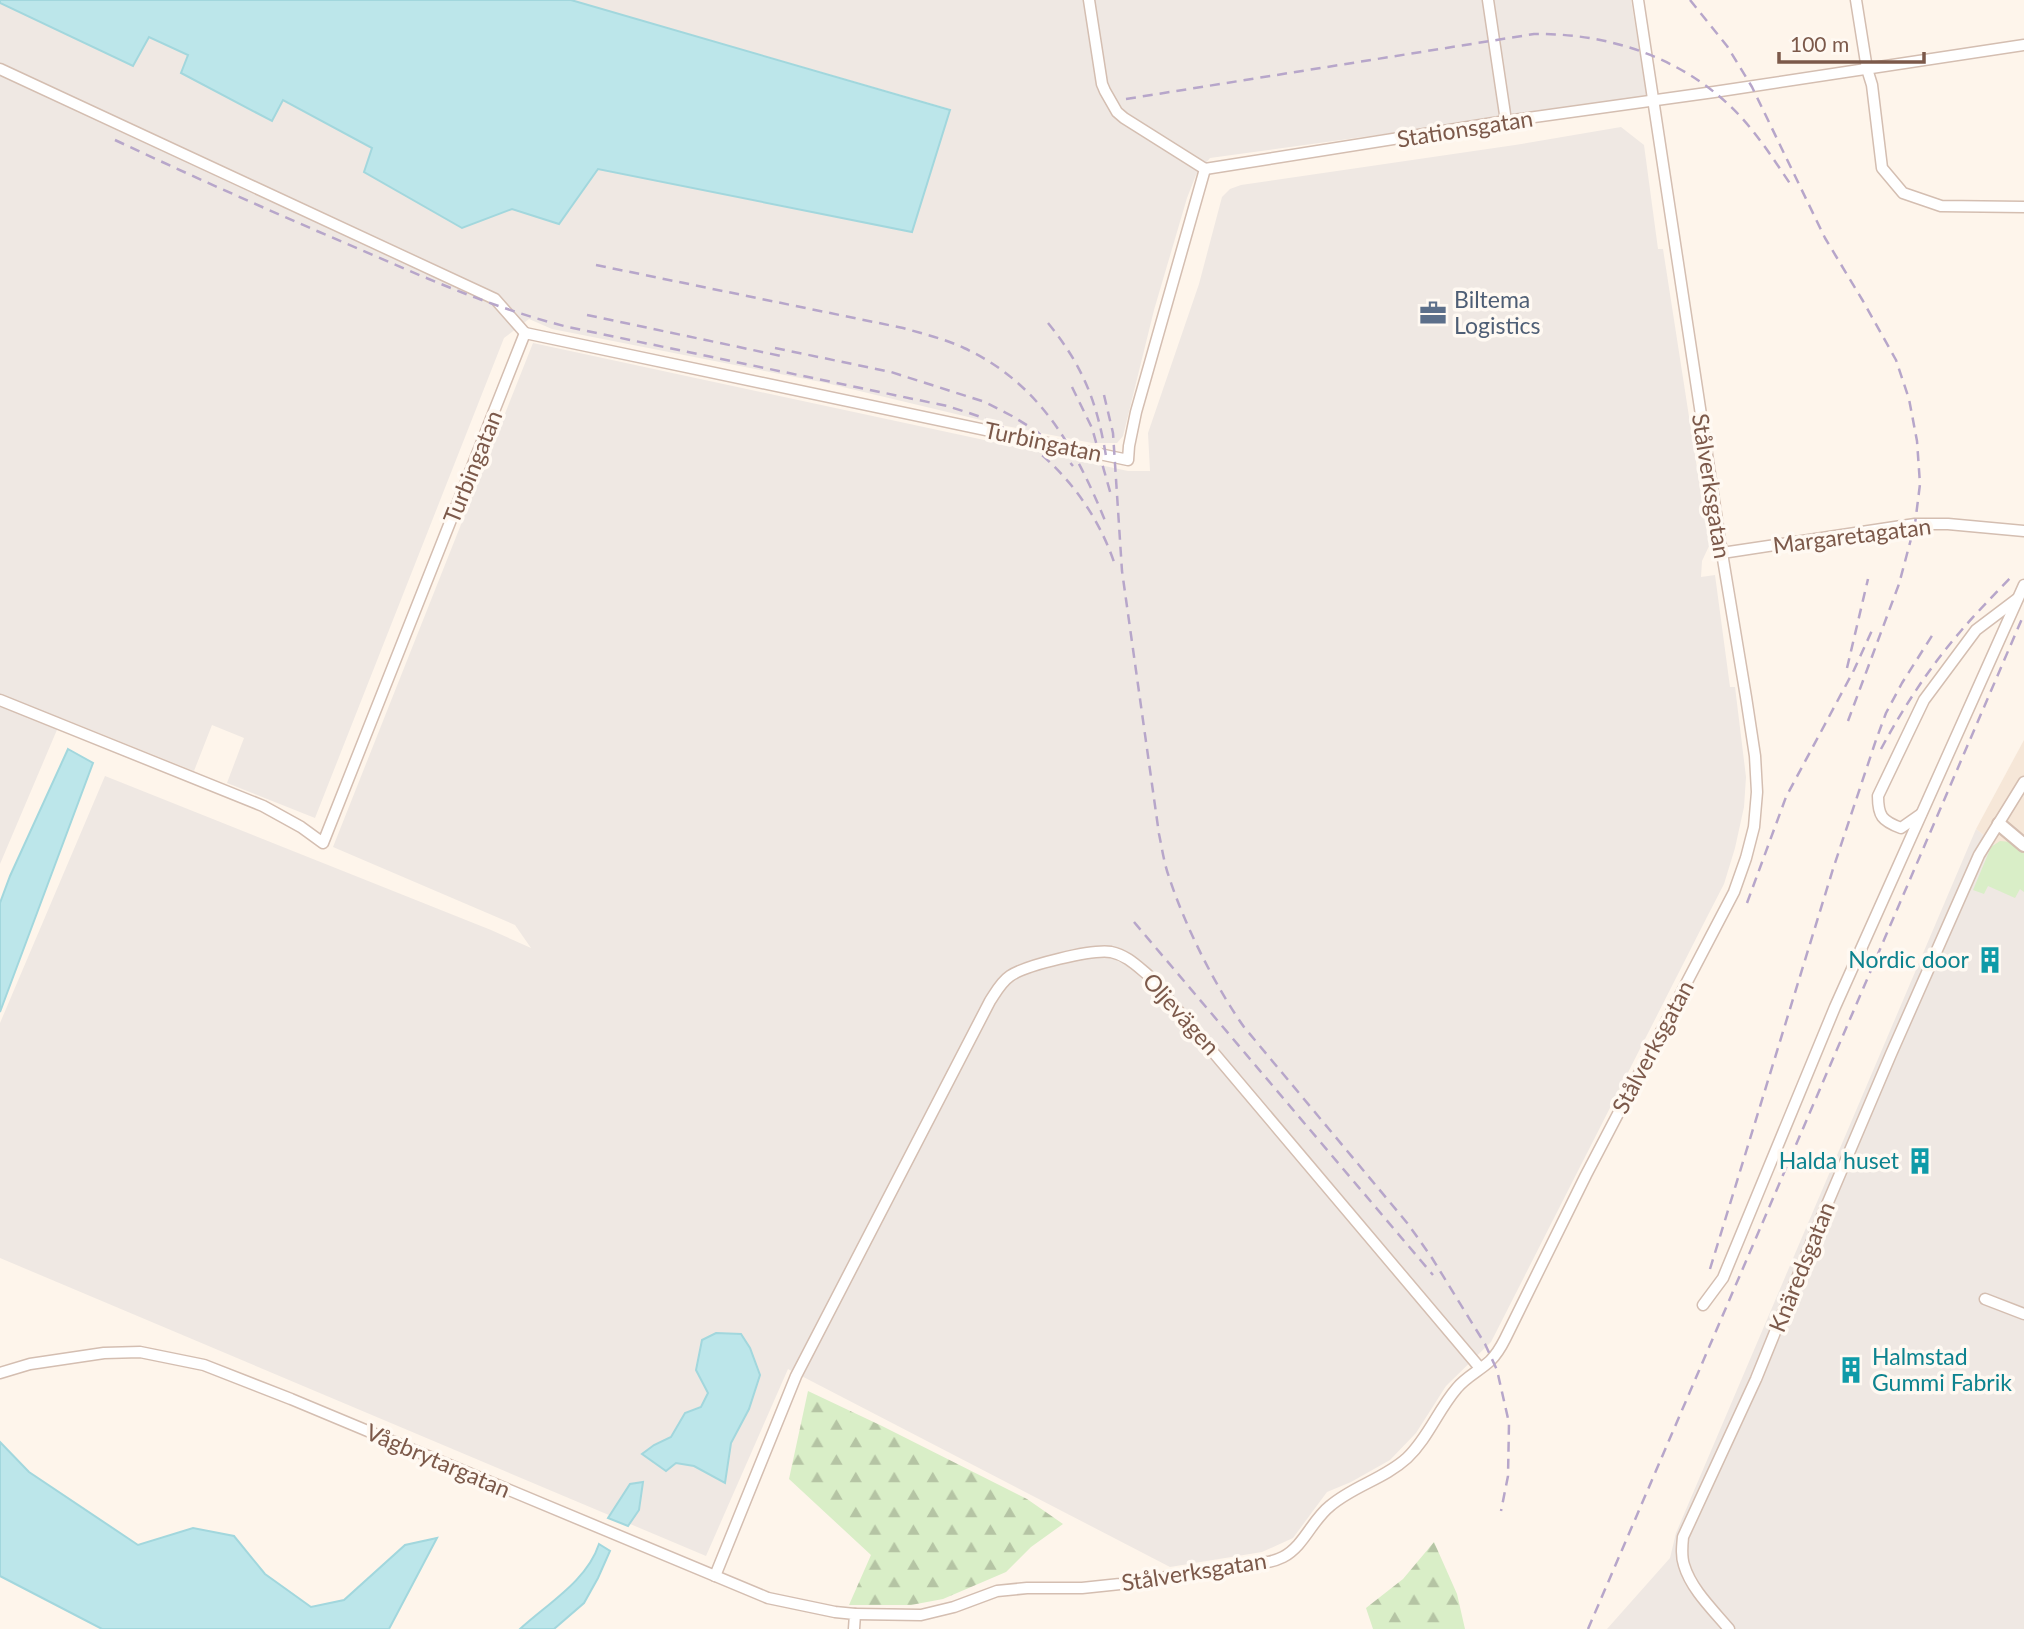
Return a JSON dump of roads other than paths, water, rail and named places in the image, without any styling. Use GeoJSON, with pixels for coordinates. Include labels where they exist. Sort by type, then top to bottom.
{"type":"FeatureCollection","features":[{"type":"Feature","properties":{"kind":"street"},"geometry":{"type":"LineString","coordinates":[[1090,0],[1102,84],[1117,111],[1131,123],[1205,169]]}},
{"type":"Feature","properties":{"kind":"street"},"geometry":{"type":"LineString","coordinates":[[1488,0],[1506,121]]}},
{"type":"Feature","properties":{"kind":"street","name":"Stålverksgatan"},"geometry":{"type":"LineString","coordinates":[[855,1614],[921,1615],[954,1607],[997,1591],[1120,1584],[1268,1562],[1283,1557],[1300,1542],[1327,1507],[1384,1475],[1407,1457],[1422,1440],[1441,1408],[1457,1388],[1493,1358],[1505,1339],[1586,1175],[1734,892],[1754,827],[1755,756],[1721,553],[1638,0]]}},
{"type":"Feature","properties":{"kind":"street"},"geometry":{"type":"LineString","coordinates":[[1856,0],[1882,168],[1903,193],[1941,206],[2024,207]]}},
{"type":"Feature","properties":{"kind":"street","name":"Stationsgatan"},"geometry":{"type":"LineString","coordinates":[[1205,169],[1506,121],[2024,45]]}},
{"type":"Feature","properties":{"kind":"street"},"geometry":{"type":"LineString","coordinates":[[0,68],[495,299],[525,333]]}},
{"type":"Feature","properties":{"kind":"street","name":"Turbingatan"},"geometry":{"type":"LineString","coordinates":[[0,700],[263,806],[323,843],[525,333],[1128,460],[1136,412],[1205,169]]}},
{"type":"Feature","properties":{"kind":"street","name":"Margaretagatan"},"geometry":{"type":"LineString","coordinates":[[1721,553],[1915,524],[1948,524],[2024,531]]}},
{"type":"Feature","properties":{"kind":"street"},"geometry":{"type":"LineString","coordinates":[[1703,1306],[1723,1278],[1835,1007],[2024,586]]}},
{"type":"Feature","properties":{"kind":"street"},"geometry":{"type":"LineString","coordinates":[[1922,813],[1901,828],[1887,823],[1878,811],[1878,796],[1924,700],[1976,630],[2018,599]]}},
{"type":"Feature","properties":{"kind":"street","name":"Knäredsgatan"},"geometry":{"type":"LineString","coordinates":[[1729,1629],[1691,1582],[1684,1565],[1683,1538],[1756,1379],[1891,1054],[1979,855],[2024,782]]}},
{"type":"Feature","properties":{"kind":"street"},"geometry":{"type":"LineString","coordinates":[[1999,824],[2024,845]]}},
{"type":"Feature","properties":{"kind":"street","name":"Oljevägen"},"geometry":{"type":"LineString","coordinates":[[715,1576],[796,1377],[989,1001],[1008,977],[1019,971],[1096,951],[1127,958],[1158,986],[1480,1368]]}},
{"type":"Feature","properties":{"kind":"street"},"geometry":{"type":"LineString","coordinates":[[1985,1299],[2024,1314]]}},
{"type":"Feature","properties":{"kind":"street","name":"Vågbrytargatan"},"geometry":{"type":"LineString","coordinates":[[0,1373],[42,1362],[104,1353],[139,1352],[204,1365],[292,1399],[768,1598],[855,1614]]}},
{"type":"Feature","properties":{"kind":"street"},"geometry":{"type":"LineString","coordinates":[[854,1629],[855,1614]]}},
{"type":"Feature","properties":{"kind":"water"},"geometry":{"type":"Polygon","coordinates":[[[0,0],[571,0],[950,110],[912,232],[598,169],[559,224],[512,209],[462,228],[364,172],[372,148],[283,100],[272,121],[181,73],[188,55],[149,37],[133,66],[0,3],[0,0]]]}},
{"type":"Feature","properties":{"kind":"water"},"geometry":{"type":"Polygon","coordinates":[[[68,749],[93,763],[0,1012],[0,903],[68,749]]]}},
{"type":"Feature","properties":{"kind":"water"},"geometry":{"type":"Polygon","coordinates":[[[716,1333],[741,1334],[750,1348],[760,1375],[749,1409],[731,1443],[725,1483],[694,1466],[676,1463],[666,1471],[642,1454],[671,1437],[685,1413],[701,1407],[708,1393],[696,1370],[702,1340],[716,1333]]]}},
{"type":"Feature","properties":{"kind":"water"},"geometry":{"type":"Polygon","coordinates":[[[0,1442],[29,1472],[138,1545],[193,1528],[234,1536],[265,1574],[311,1607],[344,1600],[405,1545],[437,1538],[389,1629],[102,1629],[0,1576],[0,1442]]]}},
{"type":"Feature","properties":{"kind":"water"},"geometry":{"type":"Polygon","coordinates":[[[643,1482],[639,1510],[628,1526],[608,1518],[630,1484],[643,1482]]]}},
{"type":"Feature","properties":{"kind":"water"},"geometry":{"type":"Polygon","coordinates":[[[599,1544],[610,1551],[584,1603],[554,1629],[520,1629],[576,1581],[599,1544]]]}},
{"type":"Feature","properties":{"kind":"railway"},"geometry":{"type":"LineString","coordinates":[[1690,0],[1727,46],[1752,87],[1825,238],[1896,360],[1909,399],[1917,441],[1920,484],[1915,524],[1899,584],[1848,721]]}},
{"type":"Feature","properties":{"kind":"railway"},"geometry":{"type":"LineString","coordinates":[[1126,99],[1534,34],[1587,38],[1638,50],[1685,72],[1707,87],[1746,122],[1791,185]]}},
{"type":"Feature","properties":{"kind":"railway"},"geometry":{"type":"LineString","coordinates":[[115,140],[243,199],[469,295],[518,313],[568,327],[947,406],[987,420],[1033,448],[1068,481],[1096,521],[1115,565]]}},
{"type":"Feature","properties":{"kind":"railway"},"geometry":{"type":"LineString","coordinates":[[596,265],[903,328],[964,348],[1014,380],[1052,421],[1082,469],[1106,523]]}},
{"type":"Feature","properties":{"kind":"railway"},"geometry":{"type":"LineString","coordinates":[[587,315],[786,357]]}},
{"type":"Feature","properties":{"kind":"railway"},"geometry":{"type":"LineString","coordinates":[[1048,323],[1071,354],[1087,385],[1106,456]]}},
{"type":"Feature","properties":{"kind":"railway"},"geometry":{"type":"LineString","coordinates":[[775,348],[891,372],[985,402],[1035,430],[1073,466]]}},
{"type":"Feature","properties":{"kind":"railway"},"geometry":{"type":"LineString","coordinates":[[1072,387],[1092,428],[1111,495]]}},
{"type":"Feature","properties":{"kind":"railway"},"geometry":{"type":"LineString","coordinates":[[1104,395],[1113,433],[1122,571],[1159,834],[1176,896],[1212,974],[1244,1027],[1408,1224],[1485,1344],[1497,1370],[1509,1423],[1508,1476],[1501,1511]]}},
{"type":"Feature","properties":{"kind":"railway"},"geometry":{"type":"LineString","coordinates":[[1881,749],[1907,703],[1938,660],[1966,625],[2012,576]]}},
{"type":"Feature","properties":{"kind":"railway"},"geometry":{"type":"LineString","coordinates":[[1847,668],[1868,579]]}},
{"type":"Feature","properties":{"kind":"railway"},"geometry":{"type":"LineString","coordinates":[[1588,1629],[2024,614]]}},
{"type":"Feature","properties":{"kind":"railway"},"geometry":{"type":"LineString","coordinates":[[1747,903],[1786,797],[1854,670],[1874,626]]}},
{"type":"Feature","properties":{"kind":"railway"},"geometry":{"type":"LineString","coordinates":[[1710,1269],[1833,869],[1876,740],[1886,713],[1902,683],[1935,631]]}},
{"type":"Feature","properties":{"kind":"railway"},"geometry":{"type":"LineString","coordinates":[[1134,922],[1433,1275]]}},
{"type":"Feature","properties":{"kind":"place","name":"Biltema Logistics"},"geometry":{"type":"Point","coordinates":[1433,313]}},
{"type":"Feature","properties":{"kind":"place","name":"Nordic door"},"geometry":{"type":"Point","coordinates":[1990,960]}},
{"type":"Feature","properties":{"kind":"place","name":"Halda huset"},"geometry":{"type":"Point","coordinates":[1920,1161]}},
{"type":"Feature","properties":{"kind":"place","name":"Halmstad Gummi Fabrik"},"geometry":{"type":"Point","coordinates":[1851,1370]}}]}
